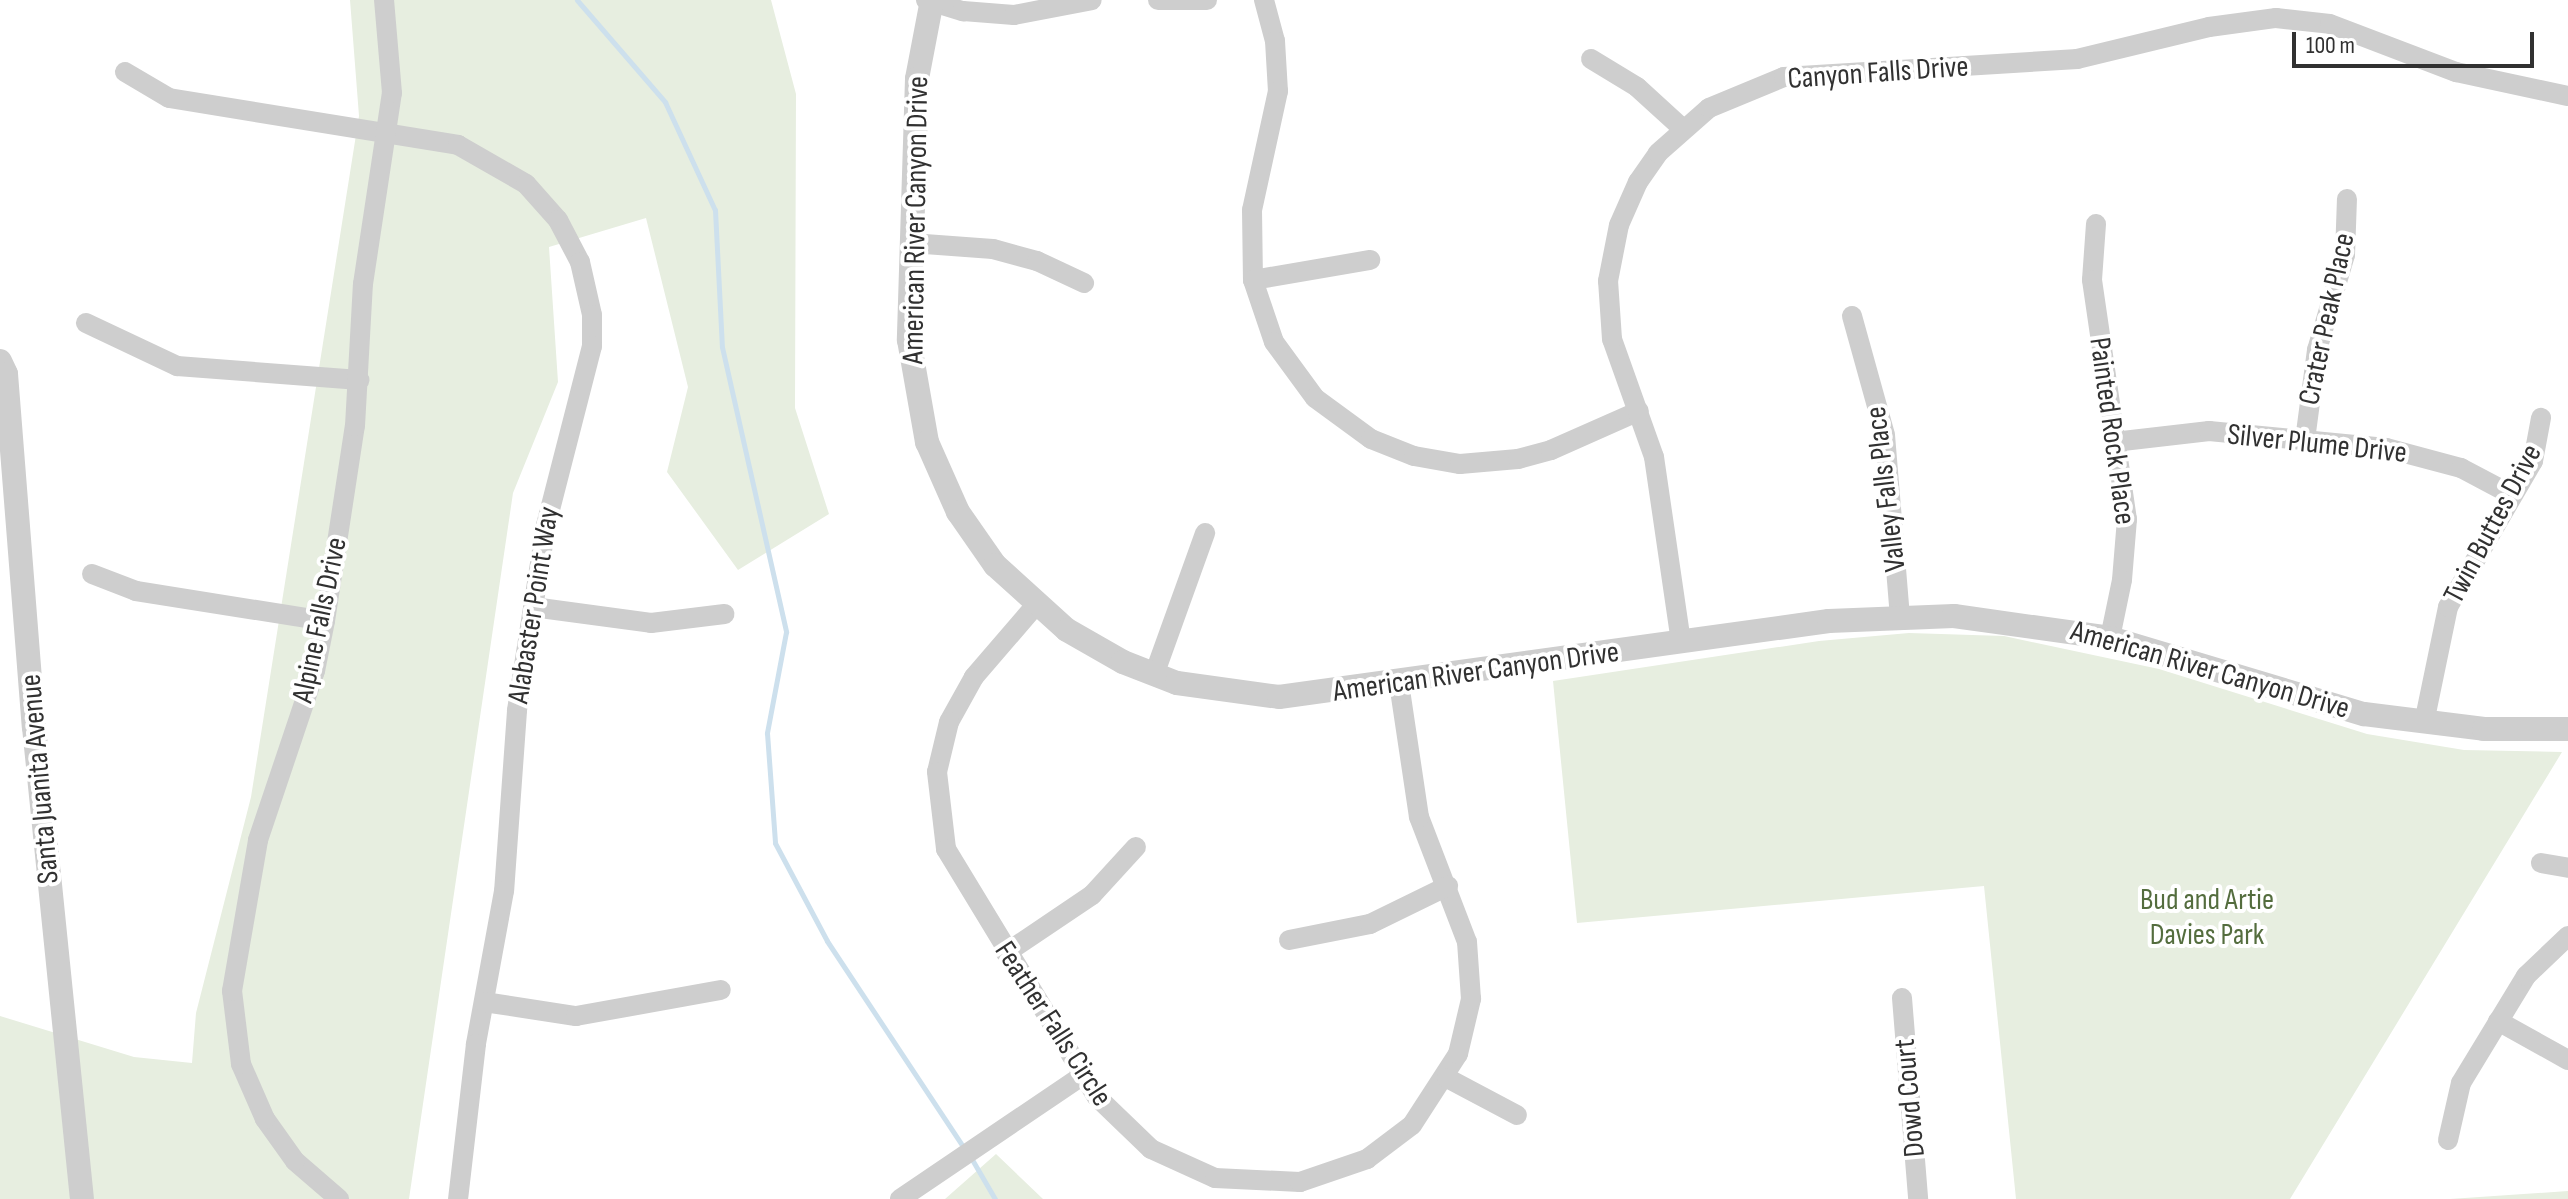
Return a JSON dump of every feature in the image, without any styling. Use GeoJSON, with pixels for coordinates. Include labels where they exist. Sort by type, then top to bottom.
{"type":"FeatureCollection","features":[{"type":"Feature","properties":{"kind":"street","name":"Alpine Falls Drive"},"geometry":{"type":"LineString","coordinates":[[339,1199],[295,1161],[265,1119],[241,1064],[232,991],[258,840],[315,671],[325,621],[359,380],[363,284],[386,131],[391,57],[384,0]]}},
{"type":"Feature","properties":{"kind":"street"},"geometry":{"type":"LineString","coordinates":[[930,1],[963,11],[1014,15],[1092,0]]}},
{"type":"Feature","properties":{"kind":"street"},"geometry":{"type":"LineString","coordinates":[[1158,0],[1207,0]]}},
{"type":"Feature","properties":{"kind":"street"},"geometry":{"type":"LineString","coordinates":[[1264,0],[1275,41],[1278,91],[1252,210],[1253,280],[1274,342],[1299,381],[1332,414],[1392,449],[1460,464],[1506,461],[1551,450],[1639,411]]}},
{"type":"Feature","properties":{"kind":"street","name":"American River Canyon Drive"},"geometry":{"type":"LineString","coordinates":[[930,1],[917,79],[910,366],[927,442],[972,534],[1035,606],[1088,644],[1154,675],[1215,691],[1279,697],[1681,642],[1900,616],[2011,621],[2110,638],[2305,700],[2424,723],[2568,729]]}},
{"type":"Feature","properties":{"kind":"street","name":"Canyon Falls Drive"},"geometry":{"type":"LineString","coordinates":[[1681,642],[1654,457],[1612,339],[1608,281],[1613,247],[1638,182],[1682,128],[1730,96],[1784,77],[2077,59],[2209,27],[2276,18],[2330,24],[2456,72],[2568,96]]}},
{"type":"Feature","properties":{"kind":"street"},"geometry":{"type":"LineString","coordinates":[[1591,59],[1637,87],[1682,128]]}},
{"type":"Feature","properties":{"kind":"street","name":"Alabaster Point Way"},"geometry":{"type":"LineString","coordinates":[[125,72],[169,98],[458,145],[510,171],[558,220],[580,262],[590,304],[592,346],[553,489],[533,607],[517,711],[504,891],[484,1002],[458,1199]]}},
{"type":"Feature","properties":{"kind":"street","name":"Crater Peak Place"},"geometry":{"type":"LineString","coordinates":[[2305,440],[2317,350],[2345,255],[2347,199]]}},
{"type":"Feature","properties":{"kind":"street","name":"Painted Rock Place"},"geometry":{"type":"LineString","coordinates":[[2096,224],[2092,280],[2127,534],[2110,638]]}},
{"type":"Feature","properties":{"kind":"street"},"geometry":{"type":"LineString","coordinates":[[911,243],[993,249],[1037,261],[1084,283]]}},
{"type":"Feature","properties":{"kind":"street"},"geometry":{"type":"LineString","coordinates":[[1253,280],[1370,260]]}},
{"type":"Feature","properties":{"kind":"street","name":"Valley Falls Place"},"geometry":{"type":"LineString","coordinates":[[1852,316],[1885,435],[1900,616]]}},
{"type":"Feature","properties":{"kind":"street"},"geometry":{"type":"LineString","coordinates":[[86,323],[177,366],[359,380]]}},
{"type":"Feature","properties":{"kind":"street","name":"Santa Juanita Avenue"},"geometry":{"type":"LineString","coordinates":[[0,361],[6,374],[34,727],[82,1199]]}},
{"type":"Feature","properties":{"kind":"street","name":"Twin Buttes Drive"},"geometry":{"type":"LineString","coordinates":[[2424,723],[2448,607],[2536,452],[2541,418]]}},
{"type":"Feature","properties":{"kind":"street","name":"Silver Plume Drive"},"geometry":{"type":"LineString","coordinates":[[2114,442],[2182,432],[2305,440],[2431,458],[2512,495]]}},
{"type":"Feature","properties":{"kind":"street"},"geometry":{"type":"LineString","coordinates":[[1154,675],[1205,533]]}},
{"type":"Feature","properties":{"kind":"street"},"geometry":{"type":"LineString","coordinates":[[92,574],[136,591],[325,621]]}},
{"type":"Feature","properties":{"kind":"street","name":"Feather Falls Circle"},"geometry":{"type":"LineString","coordinates":[[1035,606],[960,699],[937,772],[946,849],[1082,1076],[1131,1133],[1176,1163],[1215,1178],[1272,1185],[1328,1176],[1367,1159],[1412,1125],[1447,1078],[1466,1027],[1471,970],[1460,915],[1419,817],[1399,683]]}},
{"type":"Feature","properties":{"kind":"street"},"geometry":{"type":"LineString","coordinates":[[533,607],[651,623],[724,614]]}},
{"type":"Feature","properties":{"kind":"street"},"geometry":{"type":"LineString","coordinates":[[1006,953],[1092,895],[1136,847]]}},
{"type":"Feature","properties":{"kind":"street"},"geometry":{"type":"LineString","coordinates":[[2541,863],[2568,868]]}},
{"type":"Feature","properties":{"kind":"street"},"geometry":{"type":"LineString","coordinates":[[1289,940],[1370,924],[1448,886]]}},
{"type":"Feature","properties":{"kind":"street"},"geometry":{"type":"LineString","coordinates":[[2448,1140],[2461,1083],[2526,976],[2568,936]]}},
{"type":"Feature","properties":{"kind":"street"},"geometry":{"type":"LineString","coordinates":[[484,1002],[576,1016],[721,990]]}},
{"type":"Feature","properties":{"kind":"street","name":"Dowd Court"},"geometry":{"type":"LineString","coordinates":[[1902,998],[1918,1199]]}},
{"type":"Feature","properties":{"kind":"street"},"geometry":{"type":"LineString","coordinates":[[2498,1021],[2568,1060]]}},
{"type":"Feature","properties":{"kind":"street"},"geometry":{"type":"LineString","coordinates":[[900,1199],[952,1159],[1082,1076]]}},
{"type":"Feature","properties":{"kind":"street"},"geometry":{"type":"LineString","coordinates":[[1447,1078],[1517,1115]]}},
{"type":"Feature","properties":{"kind":"green space"},"geometry":{"type":"Polygon","coordinates":[[[350,0],[771,0],[796,94],[795,408],[829,514],[738,570],[667,472],[688,387],[646,218],[549,247],[558,382],[513,493],[409,1199],[0,1199],[0,1016],[134,1057],[192,1063],[196,1013],[251,797],[359,116],[350,0]]]}},
{"type":"Feature","properties":{"kind":"green space","name":"Bud and Artie Davies Park"},"geometry":{"type":"Polygon","coordinates":[[[1909,633],[2004,636],[2159,669],[2367,734],[2464,750],[2562,752],[2290,1199],[2016,1199],[1984,886],[1577,923],[1553,681],[1819,641],[1909,633]]]}},
{"type":"Feature","properties":{"kind":"green space"},"geometry":{"type":"Polygon","coordinates":[[[996,1154],[1043,1199],[945,1199],[996,1154]]]}},
{"type":"Feature","properties":{"kind":"green space"},"geometry":{"type":"Polygon","coordinates":[[[2568,1191],[2568,1199],[2450,1199],[2568,1191]]]}},
{"type":"Feature","properties":{"kind":"waterway"},"geometry":{"type":"LineString","coordinates":[[577,0],[665,102],[715,210],[722,347],[786,632],[767,733],[775,843],[827,941],[964,1148]]}},
{"type":"Feature","properties":{"kind":"waterway"},"geometry":{"type":"LineString","coordinates":[[970,1156],[995,1199]]}}]}
